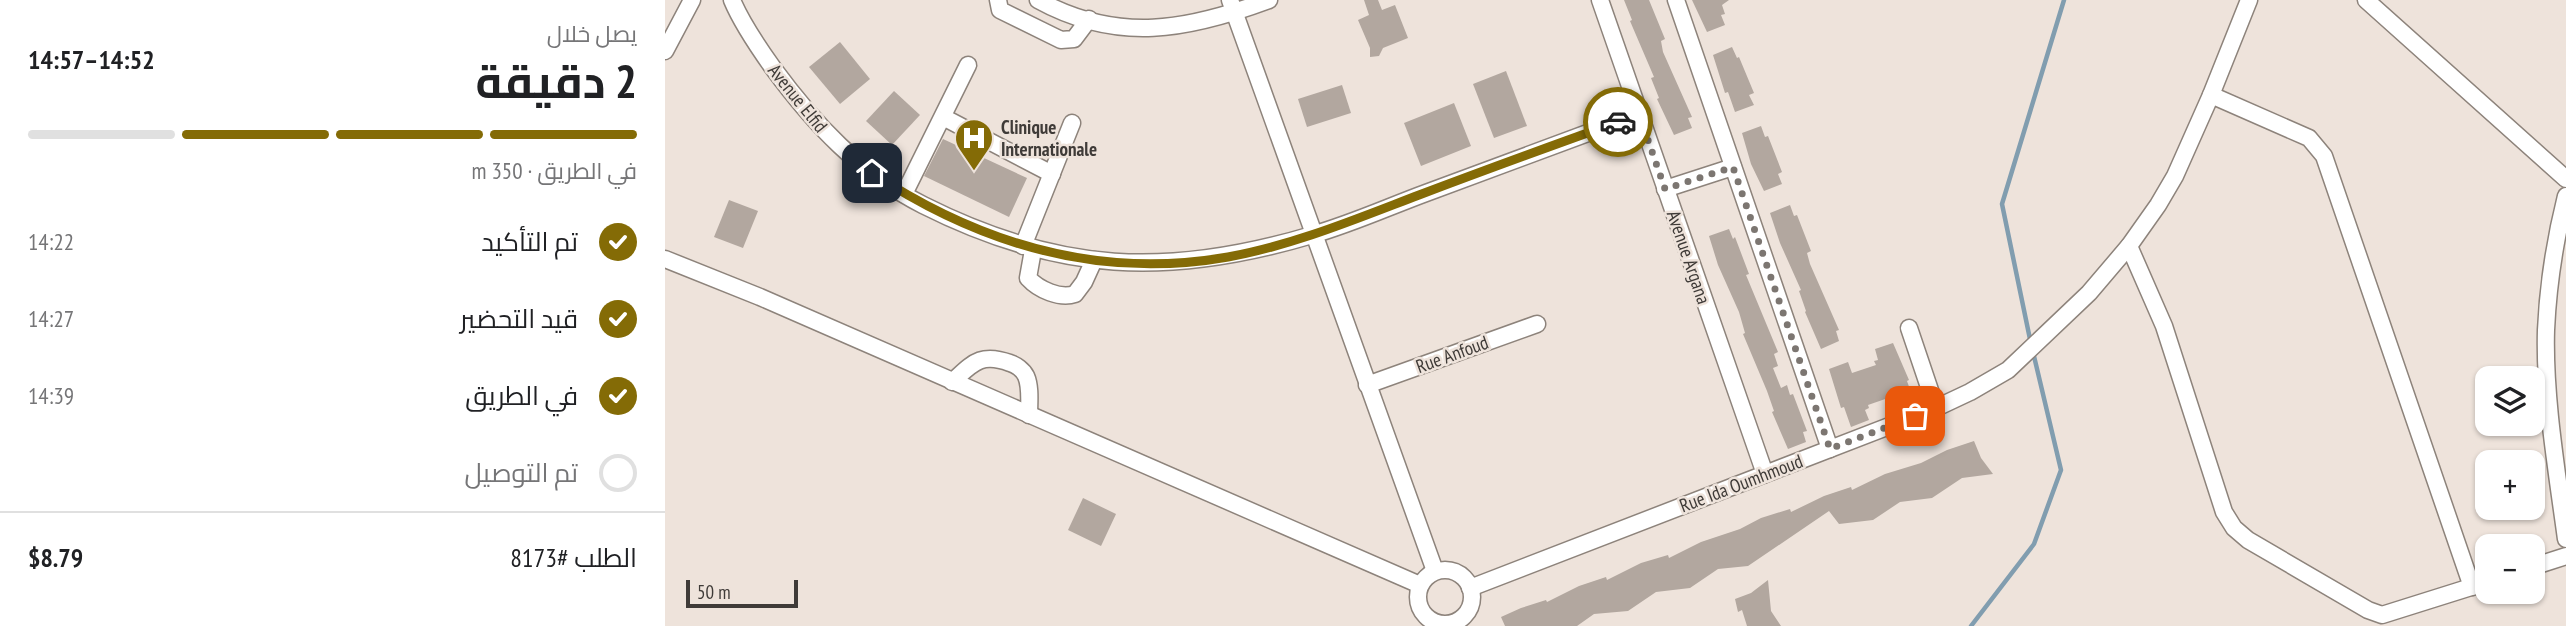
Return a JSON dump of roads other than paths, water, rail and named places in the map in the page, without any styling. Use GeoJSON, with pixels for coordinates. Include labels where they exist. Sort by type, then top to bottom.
{"type":"FeatureCollection","features":[{"type":"Feature","properties":{"kind":"street"},"geometry":{"type":"LineString","coordinates":[[665,51],[692,0]]}},
{"type":"Feature","properties":{"kind":"street","name":"Avenue Elfid"},"geometry":{"type":"LineString","coordinates":[[732,0],[765,57],[800,106],[839,147],[872,173],[947,217],[1028,248],[1094,260],[1153,264],[1191,262],[1230,256],[1314,235],[1639,114]]}},
{"type":"Feature","properties":{"kind":"street"},"geometry":{"type":"LineString","coordinates":[[998,0],[1000,10],[1061,40],[1074,39],[1089,19]]}},
{"type":"Feature","properties":{"kind":"street"},"geometry":{"type":"LineString","coordinates":[[1038,0],[1066,13],[1114,26],[1162,29],[1191,25],[1232,6],[1269,0]]}},
{"type":"Feature","properties":{"kind":"street","name":"Avenue Argana"},"geometry":{"type":"LineString","coordinates":[[1600,0],[1765,474]]}},
{"type":"Feature","properties":{"kind":"street"},"geometry":{"type":"LineString","coordinates":[[1676,0],[1830,449]]}},
{"type":"Feature","properties":{"kind":"street","name":"Rue Ida Oumhmoud"},"geometry":{"type":"LineString","coordinates":[[1470,588],[1936,408],[1970,393],[2008,370],[2089,293],[2129,246],[2158,205],[2175,176],[2211,95],[2249,0]]}},
{"type":"Feature","properties":{"kind":"street"},"geometry":{"type":"LineString","coordinates":[[2366,0],[2566,179]]}},
{"type":"Feature","properties":{"kind":"street"},"geometry":{"type":"LineString","coordinates":[[1232,6],[1435,571]]}},
{"type":"Feature","properties":{"kind":"street"},"geometry":{"type":"LineString","coordinates":[[904,194],[968,65]]}},
{"type":"Feature","properties":{"kind":"street"},"geometry":{"type":"LineString","coordinates":[[2211,95],[2309,138],[2324,156],[2475,570]]}},
{"type":"Feature","properties":{"kind":"street"},"geometry":{"type":"LineString","coordinates":[[943,117],[1052,174]]}},
{"type":"Feature","properties":{"kind":"street"},"geometry":{"type":"LineString","coordinates":[[1072,123],[1028,248],[1028,278],[1039,287],[1063,296],[1075,294],[1094,260]]}},
{"type":"Feature","properties":{"kind":"street"},"geometry":{"type":"LineString","coordinates":[[1665,189],[1733,167]]}},
{"type":"Feature","properties":{"kind":"street"},"geometry":{"type":"LineString","coordinates":[[2566,196],[2552,266],[2546,331],[2553,426],[2566,539]]}},
{"type":"Feature","properties":{"kind":"street"},"geometry":{"type":"LineString","coordinates":[[2129,246],[2153,296],[2172,346],[2224,512],[2241,535],[2375,614],[2389,615],[2475,586]]}},
{"type":"Feature","properties":{"kind":"street"},"geometry":{"type":"LineString","coordinates":[[665,259],[772,302],[1420,585]]}},
{"type":"Feature","properties":{"kind":"street","name":"Rue Anfoud"},"geometry":{"type":"LineString","coordinates":[[1367,385],[1537,324]]}},
{"type":"Feature","properties":{"kind":"street"},"geometry":{"type":"LineString","coordinates":[[1909,328],[1936,408]]}},
{"type":"Feature","properties":{"kind":"street"},"geometry":{"type":"LineString","coordinates":[[952,382],[971,364],[981,359],[994,358],[1017,365],[1026,377],[1029,415]]}},
{"type":"Feature","properties":{"kind":"street"},"geometry":{"type":"LineString","coordinates":[[2545,563],[2566,556]]}},
{"type":"Feature","properties":{"kind":"street"},"geometry":{"type":"LineString","coordinates":[[1453,570],[1460,574],[1470,588],[1472,597],[1465,615],[1448,625],[1430,619],[1419,604],[1420,585],[1435,571],[1453,570]]}},
{"type":"Feature","properties":{"kind":"waterway"},"geometry":{"type":"LineString","coordinates":[[2031,344],[2002,204],[2064,0]]}},
{"type":"Feature","properties":{"kind":"waterway"},"geometry":{"type":"LineString","coordinates":[[1971,626],[2034,544],[2061,470],[2033,352]]}},
{"type":"Feature","properties":{"kind":"place","name":"Clinique Internationale"},"geometry":{"type":"Point","coordinates":[974,172]}}]}
